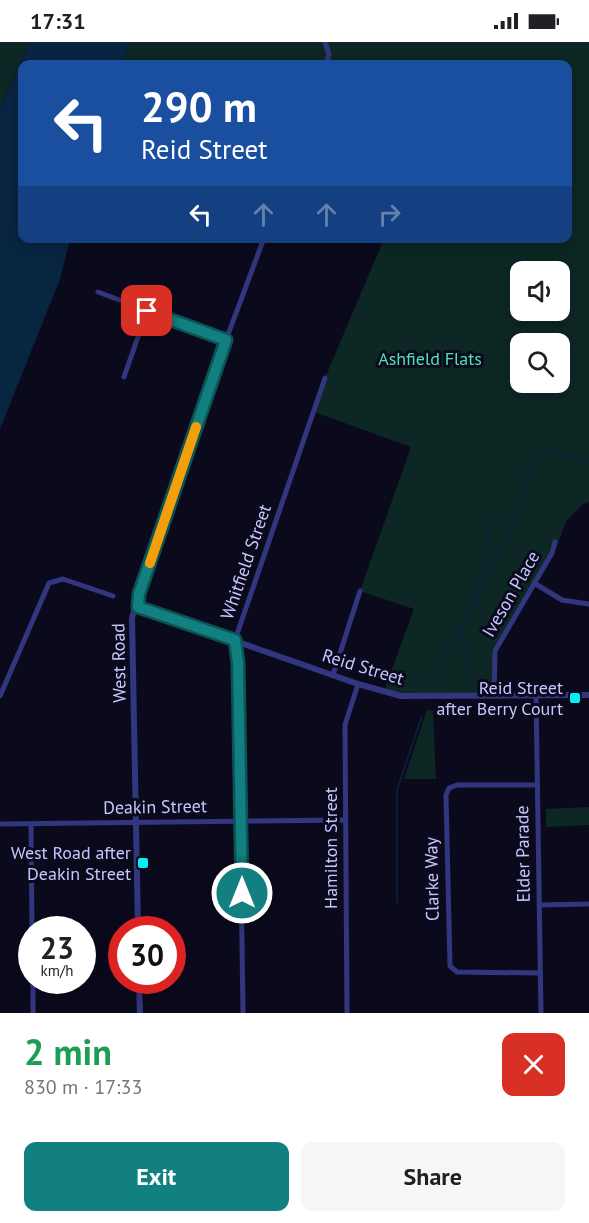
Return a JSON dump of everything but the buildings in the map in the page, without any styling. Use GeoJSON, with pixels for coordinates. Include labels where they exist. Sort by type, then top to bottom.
{"type":"FeatureCollection","features":[{"type":"Feature","properties":{"kind":"street"},"geometry":{"type":"LineString","coordinates":[[325,42],[327,60]]}},
{"type":"Feature","properties":{"kind":"street","name":"West Road"},"geometry":{"type":"LineString","coordinates":[[138,916],[132,618],[138,607],[139,594],[226,340],[262,243]]}},
{"type":"Feature","properties":{"kind":"street"},"geometry":{"type":"LineString","coordinates":[[98,292],[226,340]]}},
{"type":"Feature","properties":{"kind":"street"},"geometry":{"type":"LineString","coordinates":[[124,377],[147,311]]}},
{"type":"Feature","properties":{"kind":"street","name":"Whitfield Street"},"geometry":{"type":"LineString","coordinates":[[243,1013],[241,821],[235,640],[325,378]]}},
{"type":"Feature","properties":{"kind":"street","name":"Iveson Place"},"geometry":{"type":"LineString","coordinates":[[494,696],[495,651],[552,553],[555,542]]}},
{"type":"Feature","properties":{"kind":"street"},"geometry":{"type":"LineString","coordinates":[[0,696],[49,583],[63,579],[113,596]]}},
{"type":"Feature","properties":{"kind":"street"},"geometry":{"type":"LineString","coordinates":[[534,583],[562,600],[589,604]]}},
{"type":"Feature","properties":{"kind":"street"},"geometry":{"type":"LineString","coordinates":[[333,675],[360,591]]}},
{"type":"Feature","properties":{"kind":"street","name":"Reid Street"},"geometry":{"type":"LineString","coordinates":[[138,607],[358,684],[410,697],[589,695]]}},
{"type":"Feature","properties":{"kind":"street","name":"Hamilton Street"},"geometry":{"type":"LineString","coordinates":[[347,1013],[345,725],[358,684]]}},
{"type":"Feature","properties":{"kind":"street","name":"Elder Parade"},"geometry":{"type":"LineString","coordinates":[[536,696],[541,1013]]}},
{"type":"Feature","properties":{"kind":"street","name":"Clarke Way"},"geometry":{"type":"LineString","coordinates":[[537,785],[458,785],[449,788],[446,795],[450,966],[457,972],[540,973]]}},
{"type":"Feature","properties":{"kind":"street","name":"Deakin Street"},"geometry":{"type":"LineString","coordinates":[[0,824],[346,820]]}},
{"type":"Feature","properties":{"kind":"street"},"geometry":{"type":"LineString","coordinates":[[31,824],[32,916]]}},
{"type":"Feature","properties":{"kind":"street"},"geometry":{"type":"LineString","coordinates":[[539,905],[589,904]]}},
{"type":"Feature","properties":{"kind":"street"},"geometry":{"type":"LineString","coordinates":[[33,994],[33,1013]]}},
{"type":"Feature","properties":{"kind":"street"},"geometry":{"type":"LineString","coordinates":[[139,994],[140,1013]]}},
{"type":"Feature","properties":{"kind":"green space"},"geometry":{"type":"Polygon","coordinates":[[[0,42],[30,42],[22,60],[18,60],[18,68],[0,108],[0,42]]]}},
{"type":"Feature","properties":{"kind":"green space","name":"Ashfield Flats"},"geometry":{"type":"Polygon","coordinates":[[[130,42],[589,42],[589,502],[583,504],[566,521],[554,554],[496,650],[496,696],[419,697],[384,691],[414,609],[360,591],[411,447],[314,412],[325,378],[382,243],[572,243],[572,60],[123,60],[130,42]]]}},
{"type":"Feature","properties":{"kind":"green space"},"geometry":{"type":"Polygon","coordinates":[[[427,710],[433,711],[436,779],[404,779],[427,710]]]}},
{"type":"Feature","properties":{"kind":"green space"},"geometry":{"type":"Polygon","coordinates":[[[589,807],[589,825],[546,827],[546,809],[589,807]]]}},
{"type":"Feature","properties":{"kind":"water"},"geometry":{"type":"Polygon","coordinates":[[[30,42],[130,42],[123,60],[22,60],[30,42]]]}},
{"type":"Feature","properties":{"kind":"water"},"geometry":{"type":"Polygon","coordinates":[[[18,68],[18,243],[69,243],[60,279],[0,429],[0,108],[18,68]]]}},
{"type":"Feature","properties":{"kind":"waterway"},"geometry":{"type":"LineString","coordinates":[[535,456],[541,448],[548,448],[589,462]]}},
{"type":"Feature","properties":{"kind":"waterway"},"geometry":{"type":"LineString","coordinates":[[431,682],[437,663],[461,628],[506,541],[531,466]]}},
{"type":"Feature","properties":{"kind":"waterway"},"geometry":{"type":"LineString","coordinates":[[473,603],[488,546],[491,520]]}},
{"type":"Feature","properties":{"kind":"waterway"},"geometry":{"type":"LineString","coordinates":[[461,629],[469,655],[466,673]]}},
{"type":"Feature","properties":{"kind":"waterway"},"geometry":{"type":"LineString","coordinates":[[397,903],[397,790],[422,716]]}},
{"type":"Feature","properties":{"kind":"slow traffic"},"geometry":{"type":"LineString","coordinates":[[150,563],[196,427]]}},
{"type":"Feature","properties":{"kind":"place","name":"Reid Street after Berry Court"},"geometry":{"type":"Point","coordinates":[575,698]}},
{"type":"Feature","properties":{"kind":"place","name":"West Road after Deakin Street"},"geometry":{"type":"Point","coordinates":[143,863]}},
{"type":"Feature","properties":{"kind":"route"},"geometry":{"type":"LineString","coordinates":[[147,311],[226,340],[139,594],[138,607],[235,640],[238,663],[242,893]]}}]}
